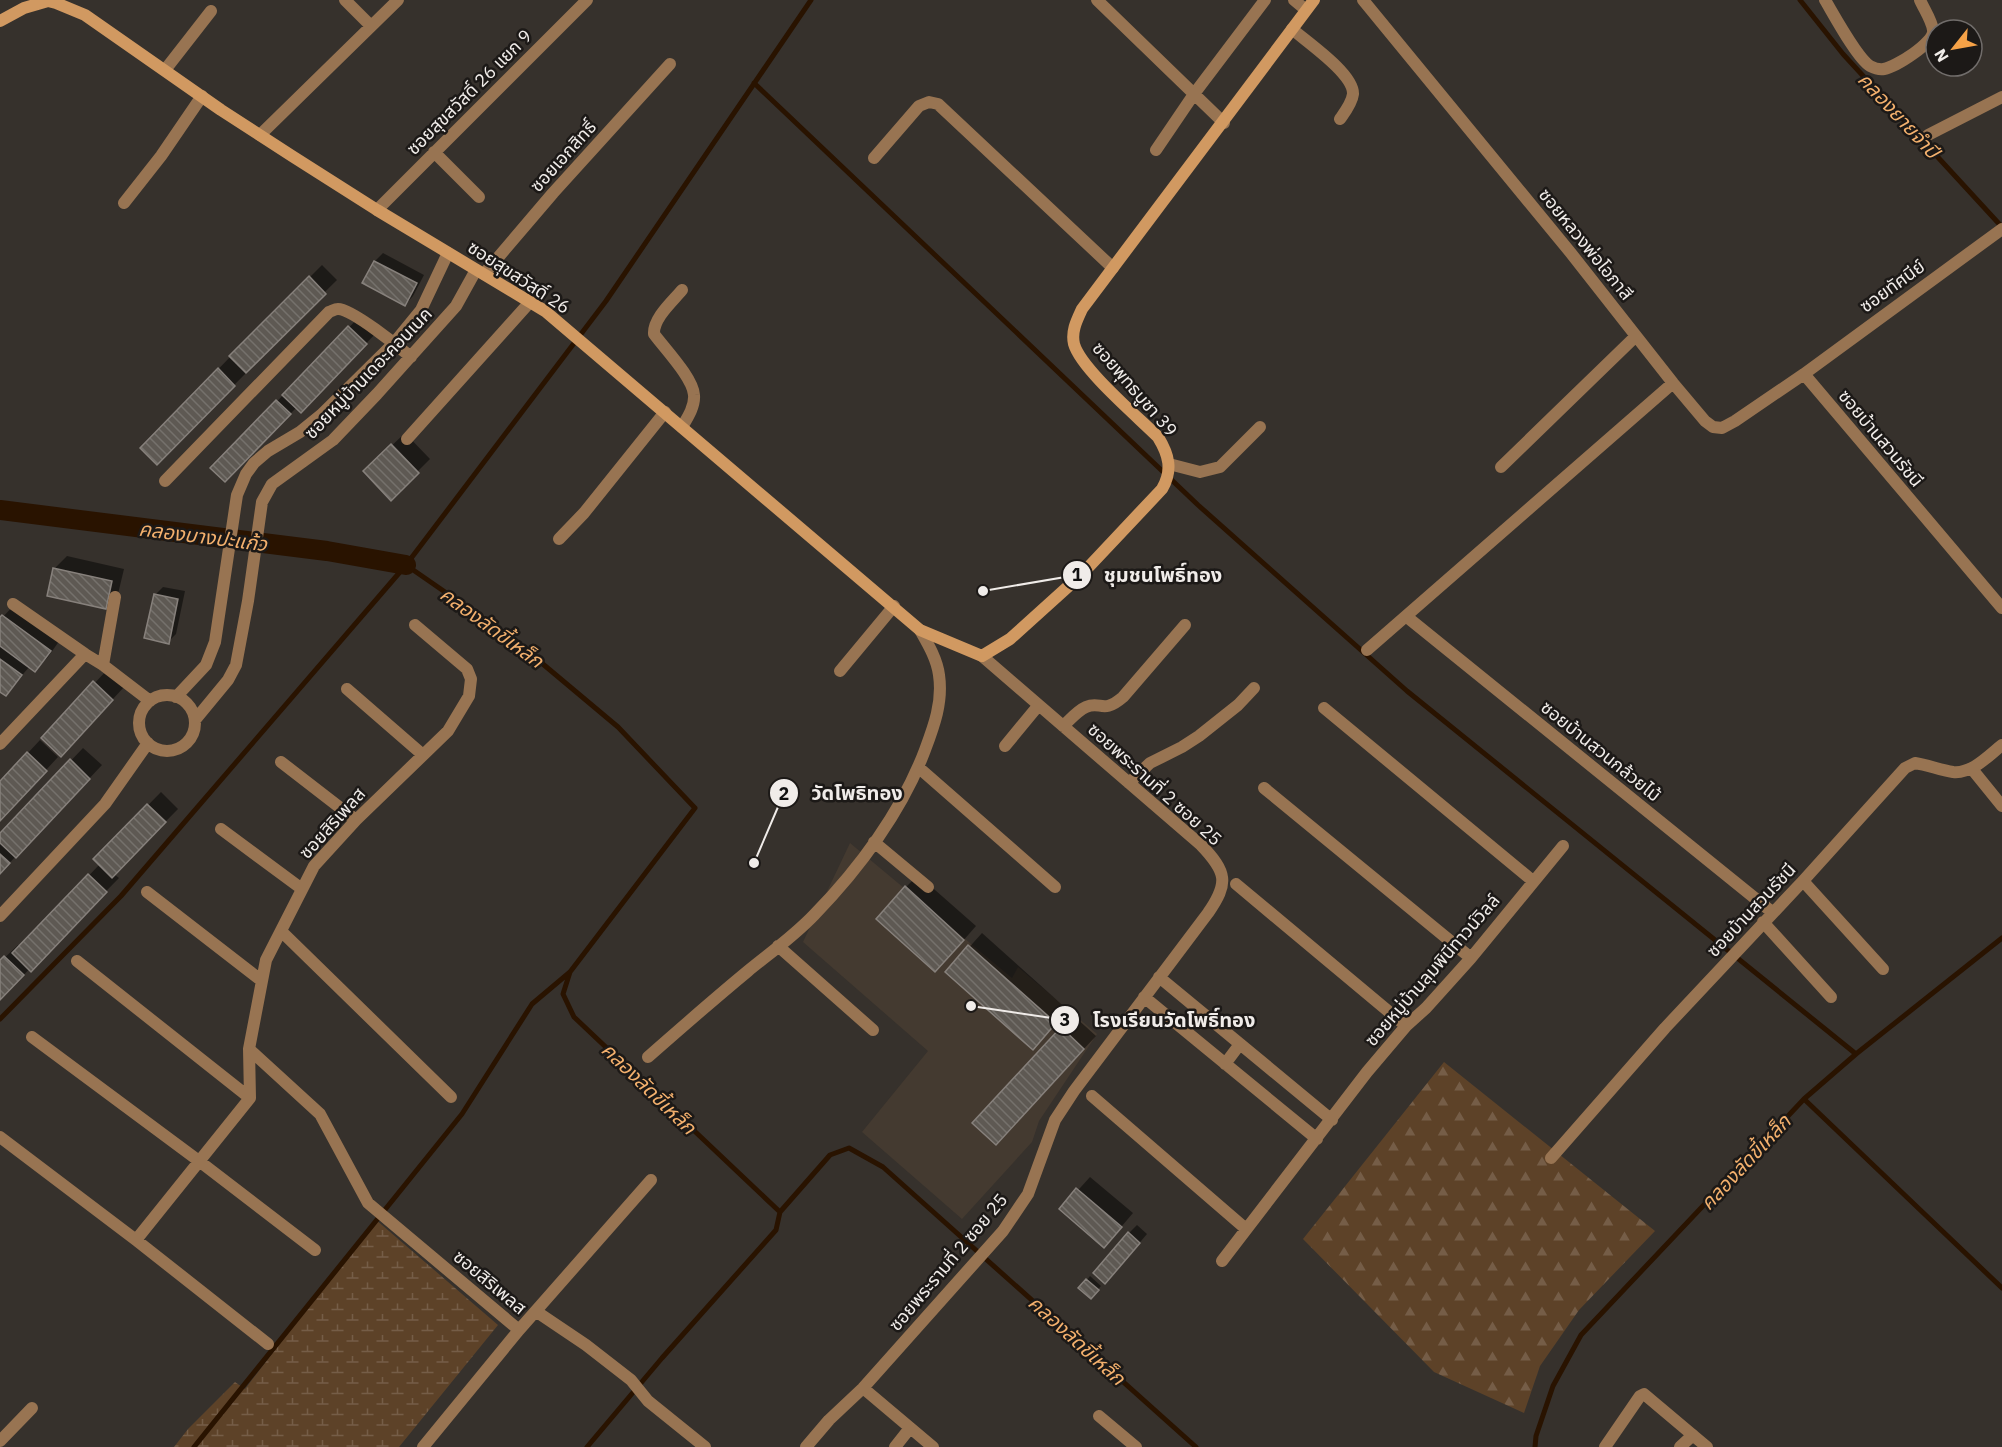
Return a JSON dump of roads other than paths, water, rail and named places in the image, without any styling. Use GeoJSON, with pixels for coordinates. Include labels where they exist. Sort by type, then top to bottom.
{"type":"FeatureCollection","features":[{"type":"Feature","properties":{"kind":"street"},"geometry":{"type":"LineString","coordinates":[[345,0],[371,26]]}},
{"type":"Feature","properties":{"kind":"street"},"geometry":{"type":"LineString","coordinates":[[260,135],[398,0]]}},
{"type":"Feature","properties":{"kind":"street","name":"ซอยสุขสวัสดิ์ 26 แยก 9"},"geometry":{"type":"LineString","coordinates":[[377,210],[587,0]]}},
{"type":"Feature","properties":{"kind":"street"},"geometry":{"type":"LineString","coordinates":[[1096,0],[1224,123]]}},
{"type":"Feature","properties":{"kind":"street"},"geometry":{"type":"LineString","coordinates":[[1156,150],[1194,94],[1265,0]]}},
{"type":"Feature","properties":{"kind":"street"},"geometry":{"type":"LineString","coordinates":[[1294,0],[1310,5]]}},
{"type":"Feature","properties":{"kind":"street","name":"ซอยหลวงพ่อโอภาสี"},"geometry":{"type":"LineString","coordinates":[[1364,0],[1705,421],[1713,427],[1722,428],[1804,374]]}},
{"type":"Feature","properties":{"kind":"street"},"geometry":{"type":"LineString","coordinates":[[1825,0],[1863,61],[1879,69],[1886,69],[1899,62],[1932,38],[1933,30],[1920,0]]}},
{"type":"Feature","properties":{"kind":"street","name":"ซอยสุขสวัสดิ์ 26"},"geometry":{"type":"LineString","coordinates":[[0,21],[24,8],[53,1],[85,15],[260,135],[377,210],[545,311],[920,630],[982,656]]}},
{"type":"Feature","properties":{"kind":"street","name":"ซอยพุทธบูชา 39"},"geometry":{"type":"LineString","coordinates":[[982,656],[1010,639],[1082,574],[1162,489],[1168,478],[1169,464],[1165,449],[1158,437],[1080,357],[1074,342],[1074,324],[1082,309],[1224,123],[1310,5]]}},
{"type":"Feature","properties":{"kind":"street"},"geometry":{"type":"LineString","coordinates":[[165,70],[211,11]]}},
{"type":"Feature","properties":{"kind":"street"},"geometry":{"type":"LineString","coordinates":[[1292,29],[1344,74],[1351,84],[1353,94],[1340,119]]}},
{"type":"Feature","properties":{"kind":"street","name":"ซอยเอกสิทธิ์"},"geometry":{"type":"LineString","coordinates":[[480,272],[670,64]]}},
{"type":"Feature","properties":{"kind":"street"},"geometry":{"type":"LineString","coordinates":[[124,202],[161,156],[202,96]]}},
{"type":"Feature","properties":{"kind":"street"},"geometry":{"type":"LineString","coordinates":[[1928,135],[2002,97]]}},
{"type":"Feature","properties":{"kind":"street"},"geometry":{"type":"LineString","coordinates":[[874,158],[920,106],[929,102],[938,104],[1113,268]]}},
{"type":"Feature","properties":{"kind":"street"},"geometry":{"type":"LineString","coordinates":[[434,152],[479,197]]}},
{"type":"Feature","properties":{"kind":"street","name":"ซอยทัศนีย์"},"geometry":{"type":"LineString","coordinates":[[1804,374],[2002,229]]}},
{"type":"Feature","properties":{"kind":"street","name":"ซอยหมู่บ้านเดอะคอนเนค"},"geometry":{"type":"LineString","coordinates":[[176,697],[206,665],[215,642],[237,495],[246,474],[268,451],[300,432],[321,415],[394,343],[421,310],[448,253]]}},
{"type":"Feature","properties":{"kind":"street","name":"ซอยหมู่บ้านเดอะคอนเนค"},"geometry":{"type":"LineString","coordinates":[[148,743],[158,750],[169,751],[180,748],[189,741],[194,731],[195,720],[228,680],[236,665],[262,502],[272,484],[333,440],[456,306],[480,272]]}},
{"type":"Feature","properties":{"kind":"street"},"geometry":{"type":"LineString","coordinates":[[682,290],[657,321],[654,334],[691,383],[695,396],[692,410],[682,427]]}},
{"type":"Feature","properties":{"kind":"street"},"geometry":{"type":"LineString","coordinates":[[407,439],[530,302]]}},
{"type":"Feature","properties":{"kind":"street"},"geometry":{"type":"LineString","coordinates":[[165,481],[329,312],[337,309],[347,311],[411,357]]}},
{"type":"Feature","properties":{"kind":"street"},"geometry":{"type":"LineString","coordinates":[[1501,467],[1636,336]]}},
{"type":"Feature","properties":{"kind":"street","name":"ซอยบ้านสวนรัชนี"},"geometry":{"type":"LineString","coordinates":[[1804,374],[2002,608]]}},
{"type":"Feature","properties":{"kind":"street"},"geometry":{"type":"LineString","coordinates":[[1367,650],[1673,383]]}},
{"type":"Feature","properties":{"kind":"street"},"geometry":{"type":"LineString","coordinates":[[559,539],[590,505],[665,412]]}},
{"type":"Feature","properties":{"kind":"street"},"geometry":{"type":"LineString","coordinates":[[1169,464],[1200,472],[1220,467],[1260,427]]}},
{"type":"Feature","properties":{"kind":"street"},"geometry":{"type":"LineString","coordinates":[[103,665],[115,597]]}},
{"type":"Feature","properties":{"kind":"street"},"geometry":{"type":"LineString","coordinates":[[13,604],[103,665],[150,701]]}},
{"type":"Feature","properties":{"kind":"street"},"geometry":{"type":"LineString","coordinates":[[840,671],[894,606]]}},
{"type":"Feature","properties":{"kind":"street","name":"ซอยบ้านสวนกล้วยไม้"},"geometry":{"type":"LineString","coordinates":[[1407,617],[1772,912]]}},
{"type":"Feature","properties":{"kind":"street","name":"ซอยสิริเพลส"},"geometry":{"type":"LineString","coordinates":[[250,1098],[249,1049],[266,960],[314,866],[356,820],[448,731],[468,696],[471,679],[467,669],[416,625]]}},
{"type":"Feature","properties":{"kind":"street"},"geometry":{"type":"LineString","coordinates":[[1063,726],[1085,707],[1113,705],[1123,697],[1185,625]]}},
{"type":"Feature","properties":{"kind":"street"},"geometry":{"type":"LineString","coordinates":[[648,1057],[813,916],[874,842],[908,789],[933,728],[940,703],[939,676],[935,658],[920,630]]}},
{"type":"Feature","properties":{"kind":"street"},"geometry":{"type":"LineString","coordinates":[[2,738],[85,654]]}},
{"type":"Feature","properties":{"kind":"street","name":"ซอยพระรามที่ 2 ซอย 25"},"geometry":{"type":"LineString","coordinates":[[806,1447],[829,1420],[863,1388],[1003,1231],[1028,1194],[1055,1120],[1219,896],[1223,885],[1223,878],[1217,865],[1206,850],[982,656]]}},
{"type":"Feature","properties":{"kind":"street"},"geometry":{"type":"LineString","coordinates":[[1129,783],[1150,763],[1182,747],[1214,724],[1238,705],[1254,688]]}},
{"type":"Feature","properties":{"kind":"street"},"geometry":{"type":"LineString","coordinates":[[347,689],[423,755]]}},
{"type":"Feature","properties":{"kind":"street"},"geometry":{"type":"LineString","coordinates":[[0,916],[105,804],[148,743],[139,727],[143,708],[160,696],[176,697],[185,701],[195,720]]}},
{"type":"Feature","properties":{"kind":"street"},"geometry":{"type":"LineString","coordinates":[[1005,746],[1038,706]]}},
{"type":"Feature","properties":{"kind":"street"},"geometry":{"type":"LineString","coordinates":[[1324,708],[1533,881]]}},
{"type":"Feature","properties":{"kind":"street"},"geometry":{"type":"LineString","coordinates":[[2002,745],[1971,769],[2002,807]]}},
{"type":"Feature","properties":{"kind":"street"},"geometry":{"type":"LineString","coordinates":[[281,762],[356,820]]}},
{"type":"Feature","properties":{"kind":"street","name":"ซอยบ้านสวนรัชนี"},"geometry":{"type":"LineString","coordinates":[[1551,1158],[1665,1028],[1905,768],[1915,763],[1952,772],[1971,769]]}},
{"type":"Feature","properties":{"kind":"street"},"geometry":{"type":"LineString","coordinates":[[918,767],[1055,887]]}},
{"type":"Feature","properties":{"kind":"street"},"geometry":{"type":"LineString","coordinates":[[1264,788],[1471,958]]}},
{"type":"Feature","properties":{"kind":"street"},"geometry":{"type":"LineString","coordinates":[[221,829],[302,889]]}},
{"type":"Feature","properties":{"kind":"street"},"geometry":{"type":"LineString","coordinates":[[874,842],[928,887]]}},
{"type":"Feature","properties":{"kind":"street","name":"ซอยหมู่บ้านลุมพินีทาวน์วิลล์"},"geometry":{"type":"LineString","coordinates":[[1222,1261],[1406,1026],[1426,1008],[1471,958],[1563,846]]}},
{"type":"Feature","properties":{"kind":"street"},"geometry":{"type":"LineString","coordinates":[[1803,881],[1883,969]]}},
{"type":"Feature","properties":{"kind":"street"},"geometry":{"type":"LineString","coordinates":[[1236,884],[1406,1026]]}},
{"type":"Feature","properties":{"kind":"street"},"geometry":{"type":"LineString","coordinates":[[147,892],[262,981]]}},
{"type":"Feature","properties":{"kind":"street"},"geometry":{"type":"LineString","coordinates":[[1763,922],[1831,997]]}},
{"type":"Feature","properties":{"kind":"street"},"geometry":{"type":"LineString","coordinates":[[281,931],[451,1096]]}},
{"type":"Feature","properties":{"kind":"street"},"geometry":{"type":"LineString","coordinates":[[778,946],[873,1030]]}},
{"type":"Feature","properties":{"kind":"street"},"geometry":{"type":"LineString","coordinates":[[77,961],[250,1098],[136,1240]]}},
{"type":"Feature","properties":{"kind":"street"},"geometry":{"type":"LineString","coordinates":[[1159,977],[1332,1120]]}},
{"type":"Feature","properties":{"kind":"street"},"geometry":{"type":"LineString","coordinates":[[1144,997],[1317,1139]]}},
{"type":"Feature","properties":{"kind":"street"},"geometry":{"type":"LineString","coordinates":[[32,1037],[315,1250]]}},
{"type":"Feature","properties":{"kind":"street"},"geometry":{"type":"LineString","coordinates":[[1224,1064],[1240,1044]]}},
{"type":"Feature","properties":{"kind":"street","name":"ซอยสิริเพลส"},"geometry":{"type":"LineString","coordinates":[[249,1049],[320,1114],[368,1203],[519,1330]]}},
{"type":"Feature","properties":{"kind":"street"},"geometry":{"type":"LineString","coordinates":[[1092,1096],[1246,1229]]}},
{"type":"Feature","properties":{"kind":"street"},"geometry":{"type":"LineString","coordinates":[[0,1137],[268,1344]]}},
{"type":"Feature","properties":{"kind":"street"},"geometry":{"type":"LineString","coordinates":[[423,1447],[519,1330],[651,1180]]}},
{"type":"Feature","properties":{"kind":"street"},"geometry":{"type":"LineString","coordinates":[[537,1312],[586,1345],[631,1380],[648,1401],[705,1447]]}},
{"type":"Feature","properties":{"kind":"street"},"geometry":{"type":"LineString","coordinates":[[863,1388],[933,1447]]}},
{"type":"Feature","properties":{"kind":"street"},"geometry":{"type":"LineString","coordinates":[[1605,1447],[1640,1396],[1644,1394],[1707,1447]]}},
{"type":"Feature","properties":{"kind":"street"},"geometry":{"type":"LineString","coordinates":[[0,1442],[32,1408]]}},
{"type":"Feature","properties":{"kind":"street"},"geometry":{"type":"LineString","coordinates":[[1099,1416],[1136,1447]]}},
{"type":"Feature","properties":{"kind":"street"},"geometry":{"type":"LineString","coordinates":[[894,1447],[910,1428]]}},
{"type":"Feature","properties":{"kind":"street"},"geometry":{"type":"LineString","coordinates":[[1680,1447],[1693,1435]]}},
{"type":"Feature","properties":{"kind":"waterway"},"geometry":{"type":"LineString","coordinates":[[0,1019],[121,896],[406,565],[606,301],[811,0]]}},
{"type":"Feature","properties":{"kind":"waterway","name":"คลองยายจำปี"},"geometry":{"type":"LineString","coordinates":[[1800,0],[1843,54],[2002,227]]}},
{"type":"Feature","properties":{"kind":"waterway"},"geometry":{"type":"LineString","coordinates":[[754,83],[1198,505],[1407,691],[1856,1054]]}},
{"type":"Feature","properties":{"kind":"waterway","name":"คลองบางปะแก้ว"},"geometry":{"type":"LineString","coordinates":[[0,510],[327,551],[406,565]]}},
{"type":"Feature","properties":{"kind":"waterway","name":"คลองลัดขี้เหล็ก"},"geometry":{"type":"LineString","coordinates":[[406,565],[513,639],[618,727],[695,808],[570,972],[563,994],[574,1017],[780,1212],[830,1155],[849,1148],[883,1167],[1196,1447]]}},
{"type":"Feature","properties":{"kind":"waterway"},"geometry":{"type":"LineString","coordinates":[[1804,1099],[1856,1054],[2002,938]]}},
{"type":"Feature","properties":{"kind":"waterway"},"geometry":{"type":"LineString","coordinates":[[194,1447],[462,1114],[532,1004],[570,972]]}},
{"type":"Feature","properties":{"kind":"waterway","name":"คลองลัดขี้เหล็ก"},"geometry":{"type":"LineString","coordinates":[[1535,1447],[1536,1436],[1553,1386],[1581,1335],[1804,1099],[2002,1288]]}},
{"type":"Feature","properties":{"kind":"waterway"},"geometry":{"type":"LineString","coordinates":[[587,1447],[662,1358],[776,1230],[780,1212]]}},
{"type":"Feature","properties":{"kind":"place","name":"ชุมชนโพธิ์ทอง"},"geometry":{"type":"Point","coordinates":[983,591]}},
{"type":"Feature","properties":{"kind":"place","name":"วัดโพธิทอง"},"geometry":{"type":"Point","coordinates":[754,863]}},
{"type":"Feature","properties":{"kind":"place","name":"โรงเรียนวัดโพธิ์ทอง"},"geometry":{"type":"Point","coordinates":[971,1006]}}]}
